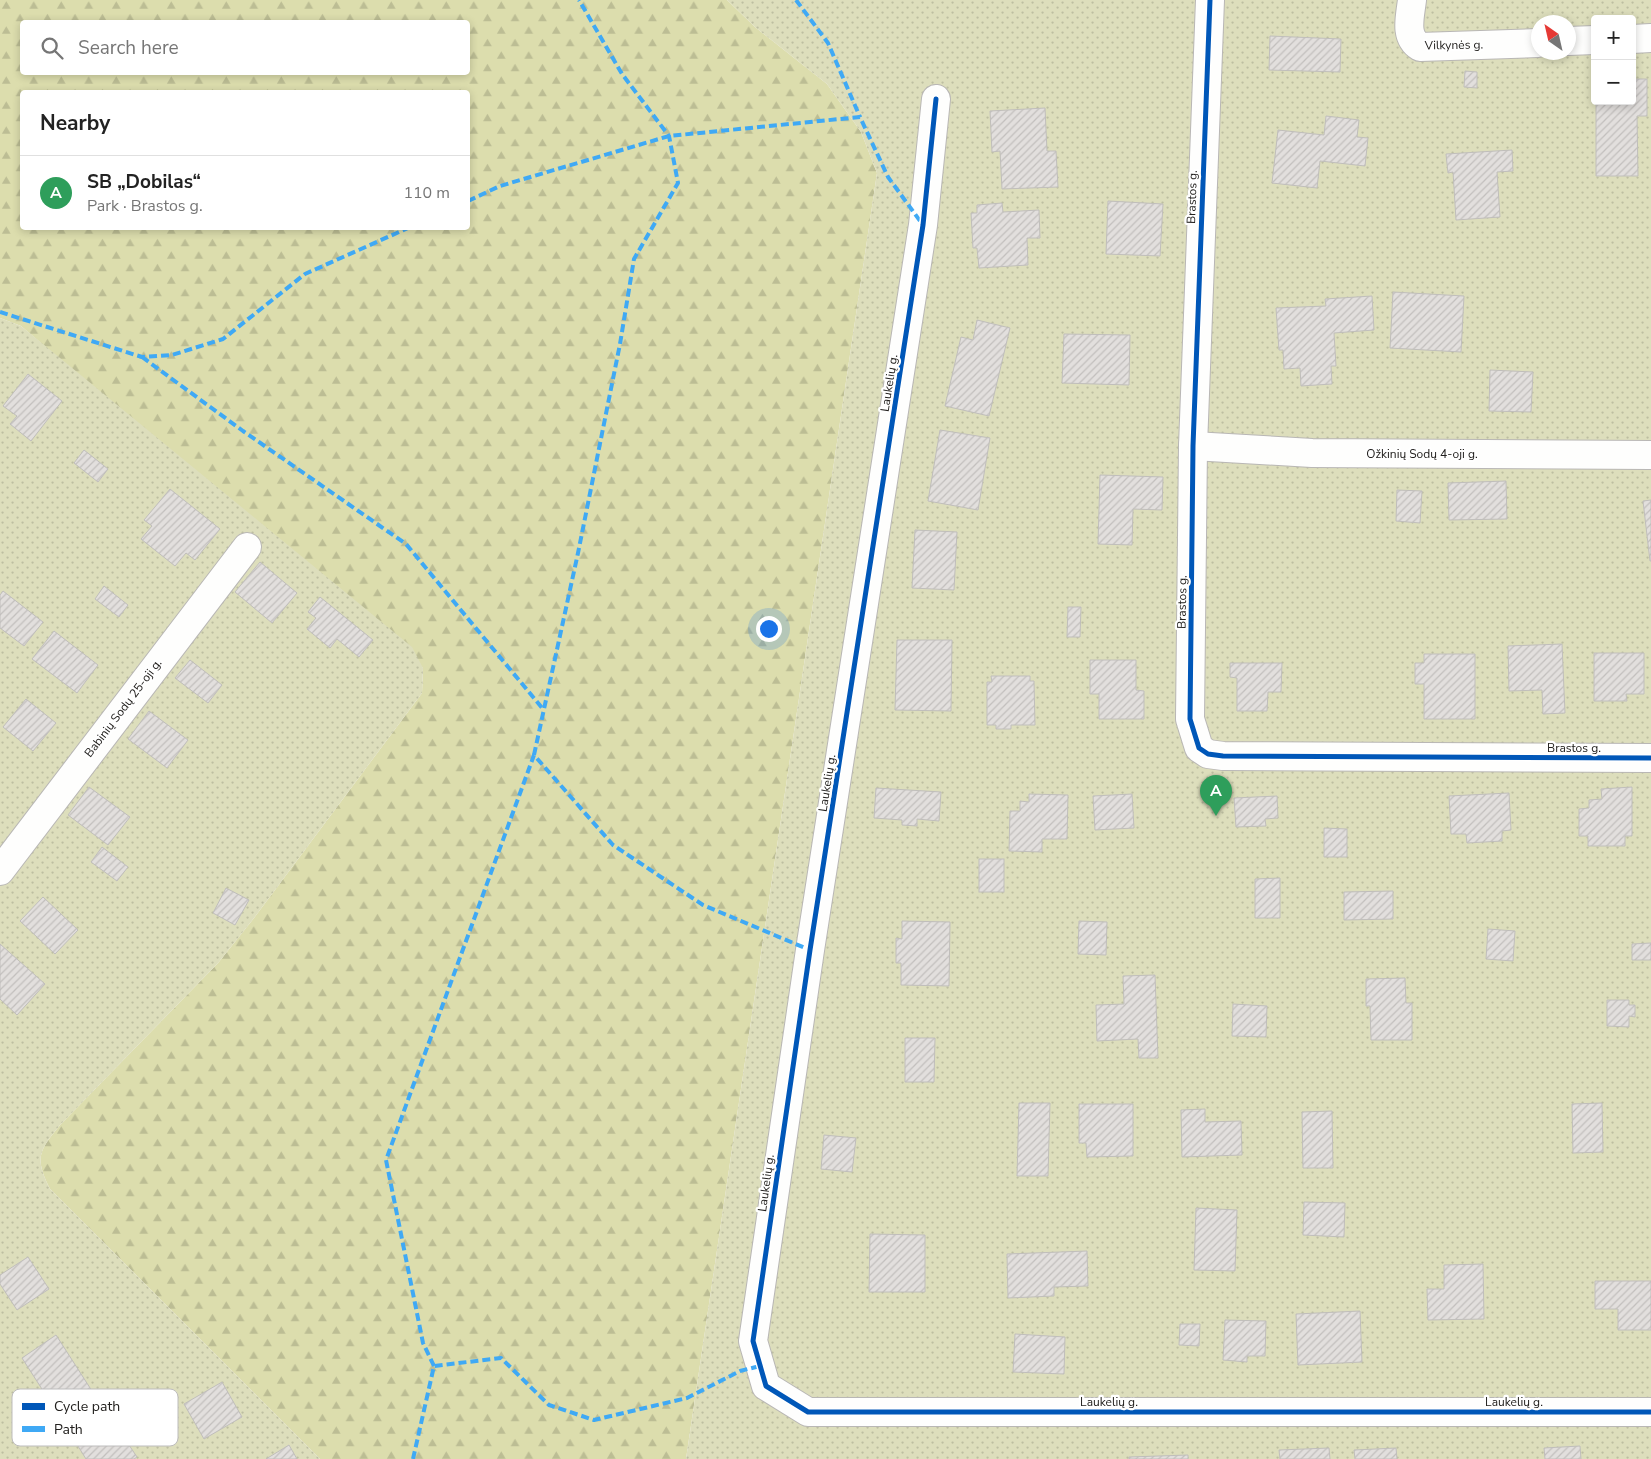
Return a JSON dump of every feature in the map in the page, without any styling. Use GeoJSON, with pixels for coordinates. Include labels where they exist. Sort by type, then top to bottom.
{"type":"FeatureCollection","features":[{"type":"Feature","properties":{"kind":"street","name":"Brastos g."},"geometry":{"type":"LineString","coordinates":[[1210,0],[1193,446],[1190,719],[1198,748],[1208,754],[1223,756],[1651,758]]}},
{"type":"Feature","properties":{"kind":"street","name":"Vilkynės g."},"geometry":{"type":"LineString","coordinates":[[1412,0],[1409,30],[1413,43],[1420,47],[1531,43]]}},
{"type":"Feature","properties":{"kind":"street"},"geometry":{"type":"LineString","coordinates":[[1636,39],[1651,38]]}},
{"type":"Feature","properties":{"kind":"street"},"geometry":{"type":"LineString","coordinates":[[1576,41],[1591,40]]}},
{"type":"Feature","properties":{"kind":"street","name":"Laukelių g."},"geometry":{"type":"LineString","coordinates":[[936,99],[923,225],[810,950],[753,1341],[766,1386],[808,1412],[1651,1412]]}},
{"type":"Feature","properties":{"kind":"street","name":"Ožkinių Sodų 4-oji g."},"geometry":{"type":"LineString","coordinates":[[1193,446],[1312,453],[1651,455]]}},
{"type":"Feature","properties":{"kind":"street","name":"Babinių Sodų 25-oji g."},"geometry":{"type":"LineString","coordinates":[[0,870],[247,547]]}},
{"type":"Feature","properties":{"kind":"green space"},"geometry":{"type":"Polygon","coordinates":[[[0,0],[727,0],[755,27],[827,84],[861,132],[877,173],[686,1459],[320,1459],[50,1189],[41,1162],[43,1148],[47,1141],[60,1125],[218,963],[254,918],[422,693],[423,668],[21,326],[0,318],[0,0]]]}},
{"type":"Feature","properties":{"kind":"green space"},"geometry":{"type":"Polygon","coordinates":[[[727,0],[1651,0],[1651,1459],[686,1459],[877,173],[861,132],[827,84],[755,27],[727,0]]]}},
{"type":"Feature","properties":{"kind":"green space"},"geometry":{"type":"Polygon","coordinates":[[[0,318],[21,326],[412,647],[423,668],[422,693],[254,918],[218,963],[60,1125],[47,1141],[41,1155],[42,1169],[50,1189],[320,1459],[0,1459],[0,318]]]}},
{"type":"Feature","properties":{"kind":"building"},"geometry":{"type":"Polygon","coordinates":[[[1270,36],[1341,39],[1340,72],[1269,70],[1270,36]]]}},
{"type":"Feature","properties":{"kind":"building"},"geometry":{"type":"Polygon","coordinates":[[[1465,71],[1477,72],[1477,88],[1464,87],[1465,71]]]}},
{"type":"Feature","properties":{"kind":"building"},"geometry":{"type":"Polygon","coordinates":[[[1636,79],[1647,79],[1647,116],[1637,116],[1638,176],[1596,176],[1596,105],[1636,105],[1636,79]]]}},
{"type":"Feature","properties":{"kind":"building"},"geometry":{"type":"Polygon","coordinates":[[[1045,108],[1047,151],[1056,151],[1058,187],[1002,189],[1000,151],[992,152],[990,111],[1045,108]]]}},
{"type":"Feature","properties":{"kind":"building"},"geometry":{"type":"Polygon","coordinates":[[[1326,116],[1359,120],[1357,137],[1368,138],[1365,166],[1320,161],[1317,188],[1272,183],[1278,130],[1324,135],[1326,116]]]}},
{"type":"Feature","properties":{"kind":"building"},"geometry":{"type":"Polygon","coordinates":[[[1512,150],[1513,171],[1497,172],[1500,217],[1456,220],[1453,172],[1448,173],[1446,154],[1512,150]]]}},
{"type":"Feature","properties":{"kind":"building"},"geometry":{"type":"Polygon","coordinates":[[[1108,201],[1163,204],[1160,256],[1106,254],[1108,201]]]}},
{"type":"Feature","properties":{"kind":"building"},"geometry":{"type":"Polygon","coordinates":[[[1002,203],[1003,212],[1039,210],[1040,238],[1027,238],[1028,265],[979,268],[977,248],[973,248],[971,213],[977,213],[977,205],[1002,203]]]}},
{"type":"Feature","properties":{"kind":"building"},"geometry":{"type":"Polygon","coordinates":[[[1393,292],[1464,296],[1461,352],[1390,348],[1393,292]]]}},
{"type":"Feature","properties":{"kind":"building"},"geometry":{"type":"Polygon","coordinates":[[[1372,296],[1374,330],[1334,333],[1336,366],[1331,366],[1332,384],[1301,386],[1300,368],[1284,369],[1283,350],[1279,350],[1276,308],[1326,306],[1325,299],[1372,296]]]}},
{"type":"Feature","properties":{"kind":"building"},"geometry":{"type":"Polygon","coordinates":[[[977,320],[1010,328],[989,416],[945,406],[961,337],[973,340],[977,320]]]}},
{"type":"Feature","properties":{"kind":"building"},"geometry":{"type":"Polygon","coordinates":[[[1064,334],[1130,335],[1129,385],[1062,383],[1064,334]]]}},
{"type":"Feature","properties":{"kind":"building"},"geometry":{"type":"Polygon","coordinates":[[[1490,370],[1533,372],[1531,412],[1489,411],[1490,370]]]}},
{"type":"Feature","properties":{"kind":"building"},"geometry":{"type":"Polygon","coordinates":[[[28,374],[62,401],[31,441],[10,424],[17,416],[3,406],[28,374]]]}},
{"type":"Feature","properties":{"kind":"building"},"geometry":{"type":"Polygon","coordinates":[[[940,430],[990,438],[978,510],[928,501],[940,430]]]}},
{"type":"Feature","properties":{"kind":"building"},"geometry":{"type":"Polygon","coordinates":[[[84,450],[108,469],[98,482],[74,463],[84,450]]]}},
{"type":"Feature","properties":{"kind":"building"},"geometry":{"type":"Polygon","coordinates":[[[1100,475],[1163,477],[1162,510],[1133,509],[1132,545],[1098,544],[1100,475]]]}},
{"type":"Feature","properties":{"kind":"building"},"geometry":{"type":"Polygon","coordinates":[[[1506,481],[1507,519],[1449,520],[1448,483],[1506,481]]]}},
{"type":"Feature","properties":{"kind":"building"},"geometry":{"type":"Polygon","coordinates":[[[170,489],[220,529],[195,560],[186,553],[175,566],[141,539],[152,526],[144,520],[170,489]]]}},
{"type":"Feature","properties":{"kind":"building"},"geometry":{"type":"Polygon","coordinates":[[[1397,490],[1422,491],[1420,523],[1396,521],[1397,490]]]}},
{"type":"Feature","properties":{"kind":"building"},"geometry":{"type":"Polygon","coordinates":[[[1651,500],[1651,561],[1650,561],[1643,501],[1651,500]]]}},
{"type":"Feature","properties":{"kind":"building"},"geometry":{"type":"Polygon","coordinates":[[[915,530],[957,532],[954,590],[912,588],[915,530]]]}},
{"type":"Feature","properties":{"kind":"building"},"geometry":{"type":"Polygon","coordinates":[[[260,562],[297,593],[272,623],[235,592],[260,562]]]}},
{"type":"Feature","properties":{"kind":"building"},"geometry":{"type":"Polygon","coordinates":[[[104,586],[128,605],[119,617],[95,599],[104,586]]]}},
{"type":"Feature","properties":{"kind":"building"},"geometry":{"type":"Polygon","coordinates":[[[3,591],[43,622],[24,646],[0,628],[0,595],[3,591]]]}},
{"type":"Feature","properties":{"kind":"building"},"geometry":{"type":"Polygon","coordinates":[[[320,597],[373,640],[359,657],[337,639],[330,648],[307,629],[316,618],[308,612],[320,597]]]}},
{"type":"Feature","properties":{"kind":"building"},"geometry":{"type":"Polygon","coordinates":[[[1068,607],[1081,607],[1080,637],[1067,637],[1068,607]]]}},
{"type":"Feature","properties":{"kind":"building"},"geometry":{"type":"Polygon","coordinates":[[[54,631],[98,665],[77,693],[32,659],[54,631]]]}},
{"type":"Feature","properties":{"kind":"building"},"geometry":{"type":"Polygon","coordinates":[[[897,640],[952,640],[951,711],[895,710],[897,640]]]}},
{"type":"Feature","properties":{"kind":"building"},"geometry":{"type":"Polygon","coordinates":[[[1562,644],[1565,713],[1543,714],[1542,690],[1509,691],[1508,646],[1562,644]]]}},
{"type":"Feature","properties":{"kind":"building"},"geometry":{"type":"Polygon","coordinates":[[[1594,653],[1644,653],[1644,694],[1626,694],[1627,701],[1594,701],[1594,653]]]}},
{"type":"Feature","properties":{"kind":"building"},"geometry":{"type":"Polygon","coordinates":[[[1424,654],[1475,654],[1475,719],[1424,719],[1424,684],[1415,684],[1415,663],[1424,663],[1424,654]]]}},
{"type":"Feature","properties":{"kind":"building"},"geometry":{"type":"Polygon","coordinates":[[[190,660],[222,685],[208,703],[175,678],[190,660]]]}},
{"type":"Feature","properties":{"kind":"building"},"geometry":{"type":"Polygon","coordinates":[[[1090,660],[1136,660],[1136,690],[1144,691],[1144,719],[1099,719],[1099,694],[1090,694],[1090,660]]]}},
{"type":"Feature","properties":{"kind":"building"},"geometry":{"type":"Polygon","coordinates":[[[1230,663],[1282,663],[1281,692],[1268,692],[1267,711],[1237,711],[1237,678],[1230,677],[1230,663]]]}},
{"type":"Feature","properties":{"kind":"building"},"geometry":{"type":"Polygon","coordinates":[[[991,676],[1030,676],[1030,681],[1034,681],[1035,725],[1011,725],[1011,729],[996,729],[996,725],[987,725],[987,682],[992,682],[991,676]]]}},
{"type":"Feature","properties":{"kind":"building"},"geometry":{"type":"Polygon","coordinates":[[[26,699],[56,723],[33,751],[3,727],[26,699]]]}},
{"type":"Feature","properties":{"kind":"building"},"geometry":{"type":"Polygon","coordinates":[[[149,711],[188,740],[167,768],[128,739],[149,711]]]}},
{"type":"Feature","properties":{"kind":"building"},"geometry":{"type":"Polygon","coordinates":[[[89,787],[130,817],[108,845],[68,815],[89,787]]]}},
{"type":"Feature","properties":{"kind":"building"},"geometry":{"type":"Polygon","coordinates":[[[1632,787],[1632,836],[1625,836],[1625,846],[1588,846],[1588,836],[1579,836],[1579,809],[1589,808],[1589,800],[1602,799],[1601,789],[1632,787]]]}},
{"type":"Feature","properties":{"kind":"building"},"geometry":{"type":"Polygon","coordinates":[[[876,788],[941,792],[939,821],[917,819],[917,826],[902,825],[902,820],[874,818],[876,788]]]}},
{"type":"Feature","properties":{"kind":"building"},"geometry":{"type":"Polygon","coordinates":[[[1509,793],[1511,830],[1502,831],[1502,841],[1467,843],[1466,834],[1451,834],[1449,796],[1509,793]]]}},
{"type":"Feature","properties":{"kind":"building"},"geometry":{"type":"Polygon","coordinates":[[[1029,794],[1068,795],[1067,839],[1042,839],[1042,852],[1009,851],[1010,811],[1020,811],[1020,801],[1029,802],[1029,794]]]}},
{"type":"Feature","properties":{"kind":"building"},"geometry":{"type":"Polygon","coordinates":[[[1132,794],[1134,828],[1095,830],[1093,796],[1132,794]]]}},
{"type":"Feature","properties":{"kind":"building"},"geometry":{"type":"Polygon","coordinates":[[[1277,796],[1278,818],[1265,819],[1266,826],[1236,827],[1234,798],[1277,796]]]}},
{"type":"Feature","properties":{"kind":"building"},"geometry":{"type":"Polygon","coordinates":[[[1324,828],[1347,829],[1347,857],[1324,857],[1324,828]]]}},
{"type":"Feature","properties":{"kind":"building"},"geometry":{"type":"Polygon","coordinates":[[[102,847],[128,867],[117,881],[91,862],[102,847]]]}},
{"type":"Feature","properties":{"kind":"building"},"geometry":{"type":"Polygon","coordinates":[[[979,859],[1004,859],[1004,892],[979,892],[979,859]]]}},
{"type":"Feature","properties":{"kind":"building"},"geometry":{"type":"Polygon","coordinates":[[[1280,878],[1280,918],[1255,918],[1255,879],[1280,878]]]}},
{"type":"Feature","properties":{"kind":"building"},"geometry":{"type":"Polygon","coordinates":[[[226,888],[249,900],[235,925],[213,913],[226,888]]]}},
{"type":"Feature","properties":{"kind":"building"},"geometry":{"type":"Polygon","coordinates":[[[1393,891],[1393,919],[1344,920],[1344,892],[1393,891]]]}},
{"type":"Feature","properties":{"kind":"building"},"geometry":{"type":"Polygon","coordinates":[[[43,897],[78,930],[55,954],[20,921],[43,897]]]}},
{"type":"Feature","properties":{"kind":"building"},"geometry":{"type":"Polygon","coordinates":[[[902,921],[950,922],[949,986],[901,985],[901,963],[896,963],[896,938],[902,939],[902,921]]]}},
{"type":"Feature","properties":{"kind":"building"},"geometry":{"type":"Polygon","coordinates":[[[1079,921],[1107,922],[1106,955],[1078,954],[1079,921]]]}},
{"type":"Feature","properties":{"kind":"building"},"geometry":{"type":"Polygon","coordinates":[[[1488,929],[1515,931],[1513,961],[1486,959],[1488,929]]]}},
{"type":"Feature","properties":{"kind":"building"},"geometry":{"type":"Polygon","coordinates":[[[1651,943],[1651,960],[1632,960],[1632,944],[1651,943]]]}},
{"type":"Feature","properties":{"kind":"building"},"geometry":{"type":"Polygon","coordinates":[[[0,944],[45,984],[17,1015],[0,999],[0,944]]]}},
{"type":"Feature","properties":{"kind":"building"},"geometry":{"type":"Polygon","coordinates":[[[1155,975],[1158,1058],[1139,1058],[1138,1039],[1097,1041],[1096,1005],[1124,1004],[1123,976],[1155,975]]]}},
{"type":"Feature","properties":{"kind":"building"},"geometry":{"type":"Polygon","coordinates":[[[1405,978],[1406,1003],[1412,1003],[1412,1040],[1371,1040],[1370,1006],[1366,1006],[1366,979],[1405,978]]]}},
{"type":"Feature","properties":{"kind":"building"},"geometry":{"type":"Polygon","coordinates":[[[1607,1000],[1629,1000],[1629,1005],[1635,1005],[1635,1017],[1629,1016],[1629,1027],[1607,1026],[1607,1000]]]}},
{"type":"Feature","properties":{"kind":"building"},"geometry":{"type":"Polygon","coordinates":[[[1233,1004],[1267,1006],[1266,1037],[1232,1036],[1233,1004]]]}},
{"type":"Feature","properties":{"kind":"building"},"geometry":{"type":"Polygon","coordinates":[[[905,1038],[935,1038],[934,1082],[905,1082],[905,1038]]]}},
{"type":"Feature","properties":{"kind":"building"},"geometry":{"type":"Polygon","coordinates":[[[1019,1103],[1050,1103],[1048,1176],[1017,1176],[1019,1103]]]}},
{"type":"Feature","properties":{"kind":"building"},"geometry":{"type":"Polygon","coordinates":[[[1602,1103],[1603,1152],[1573,1153],[1572,1104],[1602,1103]]]}},
{"type":"Feature","properties":{"kind":"building"},"geometry":{"type":"Polygon","coordinates":[[[1079,1104],[1133,1104],[1133,1156],[1087,1157],[1086,1143],[1079,1143],[1079,1104]]]}},
{"type":"Feature","properties":{"kind":"building"},"geometry":{"type":"Polygon","coordinates":[[[1205,1109],[1205,1122],[1241,1121],[1242,1155],[1182,1157],[1181,1110],[1205,1109]]]}},
{"type":"Feature","properties":{"kind":"building"},"geometry":{"type":"Polygon","coordinates":[[[1332,1111],[1333,1168],[1303,1168],[1302,1112],[1332,1111]]]}},
{"type":"Feature","properties":{"kind":"building"},"geometry":{"type":"Polygon","coordinates":[[[824,1135],[856,1138],[852,1172],[821,1169],[824,1135]]]}},
{"type":"Feature","properties":{"kind":"building"},"geometry":{"type":"Polygon","coordinates":[[[1304,1202],[1345,1203],[1344,1237],[1303,1235],[1304,1202]]]}},
{"type":"Feature","properties":{"kind":"building"},"geometry":{"type":"Polygon","coordinates":[[[1196,1208],[1237,1210],[1235,1271],[1194,1270],[1196,1208]]]}},
{"type":"Feature","properties":{"kind":"building"},"geometry":{"type":"Polygon","coordinates":[[[870,1234],[925,1235],[925,1292],[869,1292],[870,1234]]]}},
{"type":"Feature","properties":{"kind":"building"},"geometry":{"type":"Polygon","coordinates":[[[1087,1251],[1088,1286],[1054,1287],[1054,1296],[1008,1298],[1007,1254],[1087,1251]]]}},
{"type":"Feature","properties":{"kind":"building"},"geometry":{"type":"Polygon","coordinates":[[[28,1257],[49,1289],[17,1310],[0,1284],[0,1275],[28,1257]]]}},
{"type":"Feature","properties":{"kind":"building"},"geometry":{"type":"Polygon","coordinates":[[[1483,1264],[1484,1319],[1428,1320],[1427,1289],[1444,1289],[1444,1265],[1483,1264]]]}},
{"type":"Feature","properties":{"kind":"building"},"geometry":{"type":"Polygon","coordinates":[[[1595,1281],[1651,1281],[1651,1330],[1618,1330],[1618,1309],[1595,1309],[1595,1281]]]}},
{"type":"Feature","properties":{"kind":"building"},"geometry":{"type":"Polygon","coordinates":[[[1360,1311],[1362,1362],[1298,1365],[1296,1314],[1360,1311]]]}},
{"type":"Feature","properties":{"kind":"building"},"geometry":{"type":"Polygon","coordinates":[[[1225,1320],[1266,1321],[1265,1356],[1247,1356],[1247,1362],[1223,1360],[1225,1320]]]}},
{"type":"Feature","properties":{"kind":"building"},"geometry":{"type":"Polygon","coordinates":[[[1180,1324],[1200,1324],[1199,1346],[1179,1345],[1180,1324]]]}},
{"type":"Feature","properties":{"kind":"building"},"geometry":{"type":"Polygon","coordinates":[[[1015,1334],[1065,1337],[1064,1374],[1013,1372],[1015,1334]]]}},
{"type":"Feature","properties":{"kind":"building"},"geometry":{"type":"Polygon","coordinates":[[[56,1335],[91,1389],[42,1389],[22,1358],[56,1335]]]}},
{"type":"Feature","properties":{"kind":"building"},"geometry":{"type":"Polygon","coordinates":[[[222,1382],[242,1417],[204,1439],[184,1404],[222,1382]]]}},
{"type":"Feature","properties":{"kind":"building"},"geometry":{"type":"Polygon","coordinates":[[[289,1445],[297,1459],[266,1459],[289,1445]]]}},
{"type":"Feature","properties":{"kind":"building"},"geometry":{"type":"Polygon","coordinates":[[[78,1446],[130,1446],[137,1457],[134,1459],[86,1459],[78,1446]]]}},
{"type":"Feature","properties":{"kind":"building"},"geometry":{"type":"Polygon","coordinates":[[[1580,1446],[1581,1459],[1545,1459],[1544,1448],[1580,1446]]]}},
{"type":"Feature","properties":{"kind":"building"},"geometry":{"type":"Polygon","coordinates":[[[1329,1448],[1330,1459],[1280,1459],[1279,1450],[1329,1448]]]}},
{"type":"Feature","properties":{"kind":"building"},"geometry":{"type":"Polygon","coordinates":[[[1396,1448],[1397,1459],[1355,1459],[1354,1450],[1396,1448]]]}},
{"type":"Feature","properties":{"kind":"building"},"geometry":{"type":"Polygon","coordinates":[[[1188,1455],[1188,1459],[1129,1459],[1129,1457],[1188,1455]]]}},
{"type":"Feature","properties":{"kind":"marked path"},"geometry":{"type":"LineString","coordinates":[[534,755],[578,553],[620,344],[634,259],[678,183],[669,136],[622,74],[579,0]]}},
{"type":"Feature","properties":{"kind":"marked path"},"geometry":{"type":"LineString","coordinates":[[796,0],[828,43],[860,117]]}},
{"type":"Feature","properties":{"kind":"marked path"},"geometry":{"type":"LineString","coordinates":[[470,200],[500,186],[669,136],[860,117],[888,177],[923,225]]}},
{"type":"Feature","properties":{"kind":"marked path"},"geometry":{"type":"LineString","coordinates":[[0,312],[142,357],[172,355],[223,339],[305,274],[404,230]]}},
{"type":"Feature","properties":{"kind":"marked path"},"geometry":{"type":"LineString","coordinates":[[142,357],[243,431],[406,544],[543,709]]}},
{"type":"Feature","properties":{"kind":"marked path"},"geometry":{"type":"LineString","coordinates":[[434,1366],[423,1343],[386,1160],[534,755],[613,845],[703,905],[810,950]]}},
{"type":"Feature","properties":{"kind":"marked path"},"geometry":{"type":"LineString","coordinates":[[413,1459],[434,1366],[501,1358],[549,1405],[594,1420],[687,1398],[740,1371],[760,1366]]}},
{"type":"Feature","properties":{"kind":"cycle path"},"geometry":{"type":"LineString","coordinates":[[1210,0],[1193,446],[1190,719],[1199,748],[1208,754],[1223,756],[1651,758]]}},
{"type":"Feature","properties":{"kind":"cycle path"},"geometry":{"type":"LineString","coordinates":[[936,99],[923,225],[810,950],[753,1341],[766,1386],[808,1412],[1651,1412]]}},
{"type":"Feature","properties":{"kind":"place","name":"SB „Dobilas“"},"geometry":{"type":"Point","coordinates":[1216,816]}}]}
